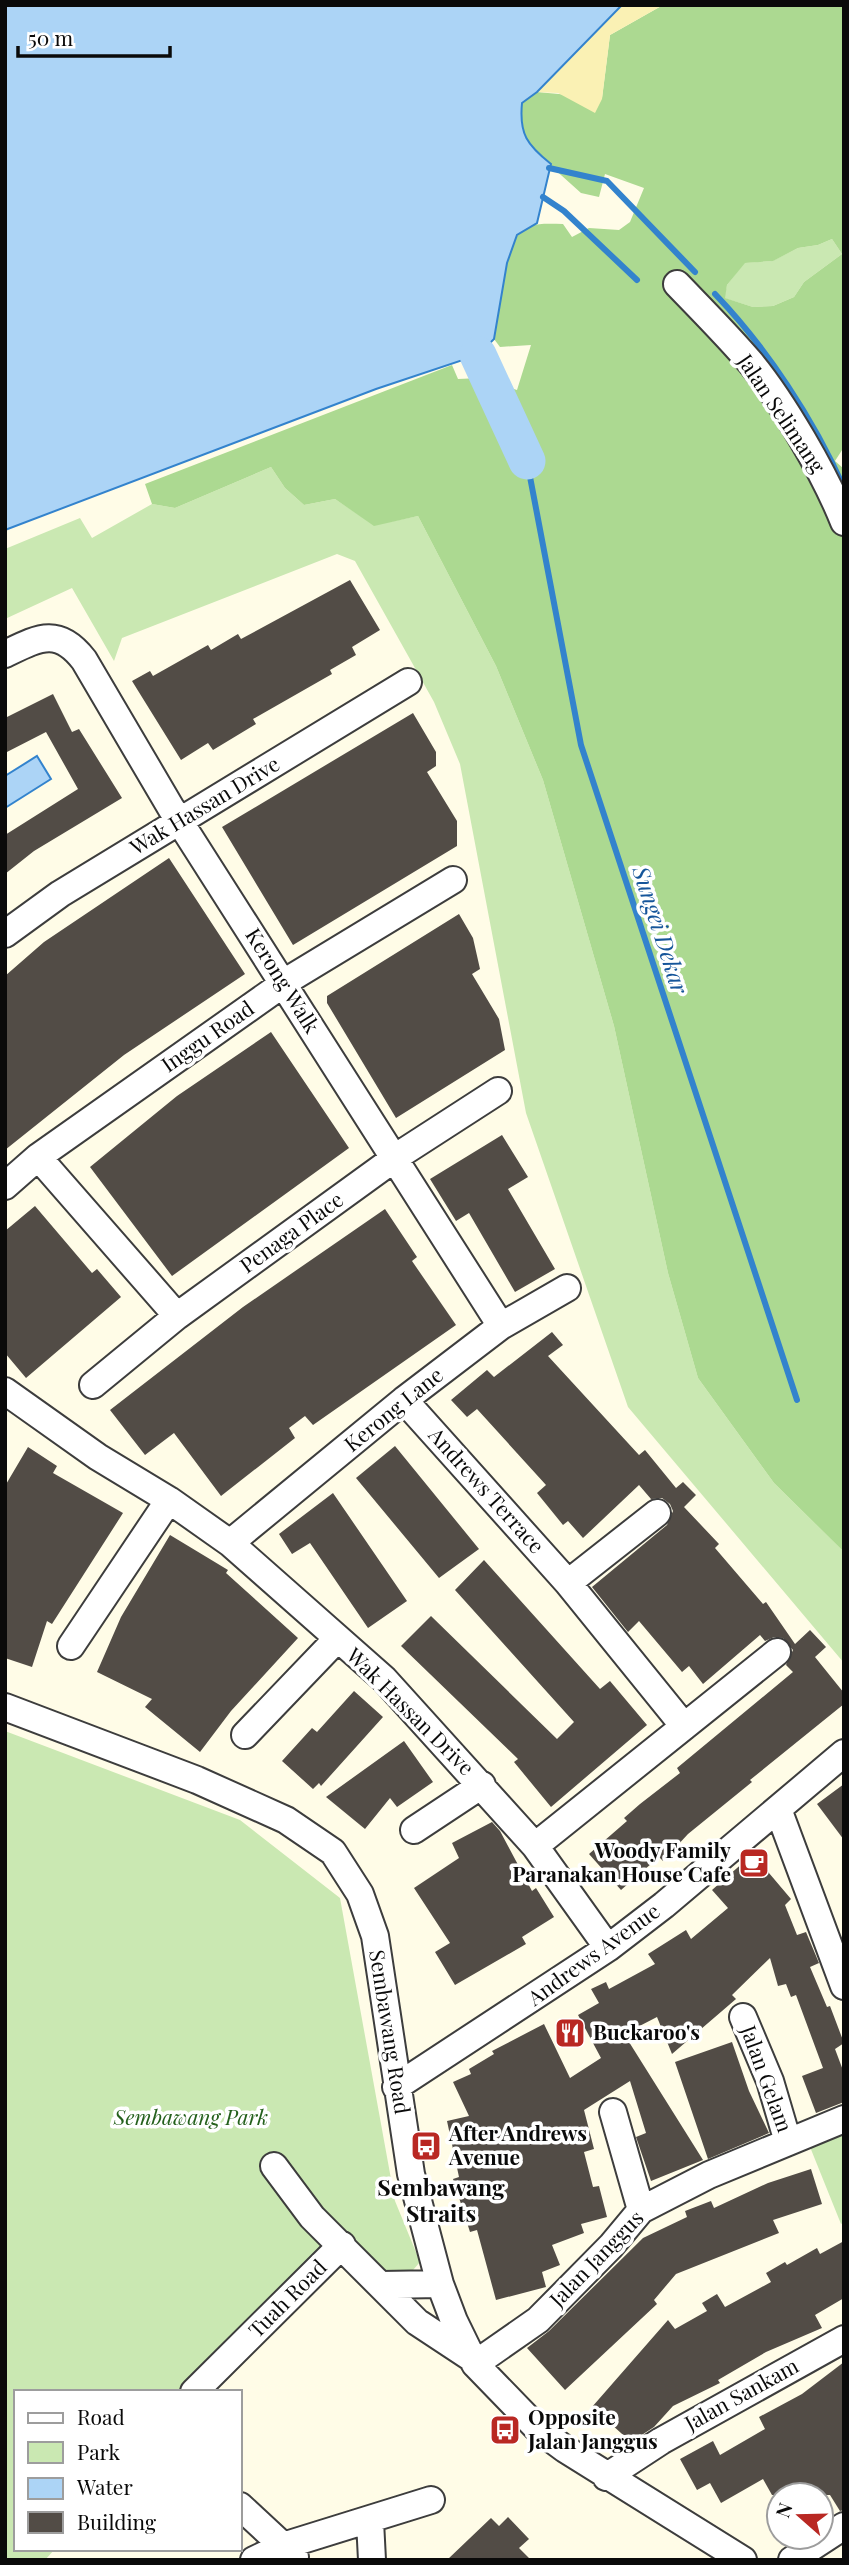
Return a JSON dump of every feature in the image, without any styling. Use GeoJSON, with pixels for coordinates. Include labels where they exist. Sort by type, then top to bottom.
{"type":"FeatureCollection","features":[{"type":"Feature","properties":{"kind":"street","name":"Jalan Selimang"},"geometry":{"type":"LineString","coordinates":[[677,284],[752,365],[805,445],[835,498],[844,522]]}},
{"type":"Feature","properties":{"kind":"street","name":"Kerong Walk"},"geometry":{"type":"LineString","coordinates":[[5,654],[36,639],[61,639],[74,648],[84,660],[180,822],[501,1326]]}},
{"type":"Feature","properties":{"kind":"street","name":"Wak Hassan Drive"},"geometry":{"type":"LineString","coordinates":[[5,934],[60,894],[408,682]]}},
{"type":"Feature","properties":{"kind":"street","name":"Inggu Road"},"geometry":{"type":"LineString","coordinates":[[5,1186],[38,1157],[284,984],[453,880]]}},
{"type":"Feature","properties":{"kind":"street","name":"Penaga Place"},"geometry":{"type":"LineString","coordinates":[[93,1385],[177,1316],[395,1159],[498,1091]]}},
{"type":"Feature","properties":{"kind":"street"},"geometry":{"type":"LineString","coordinates":[[38,1157],[177,1316]]}},
{"type":"Feature","properties":{"kind":"street","name":"Kerong Lane"},"geometry":{"type":"LineString","coordinates":[[230,1543],[404,1400],[501,1326],[567,1288]]}},
{"type":"Feature","properties":{"kind":"street","name":"Wak Hassan Drive"},"geometry":{"type":"LineString","coordinates":[[7,1396],[98,1457],[169,1500],[230,1543],[384,1679],[482,1784],[535,1846],[608,1948]]}},
{"type":"Feature","properties":{"kind":"street","name":"Andrews Terrace"},"geometry":{"type":"LineString","coordinates":[[404,1400],[568,1583],[683,1725]]}},
{"type":"Feature","properties":{"kind":"street"},"geometry":{"type":"LineString","coordinates":[[71,1646],[169,1500]]}},
{"type":"Feature","properties":{"kind":"street"},"geometry":{"type":"LineString","coordinates":[[568,1583],[657,1513]]}},
{"type":"Feature","properties":{"kind":"street","name":"Wak Hassan Drive"},"geometry":{"type":"LineString","coordinates":[[245,1735],[337,1639]]}},
{"type":"Feature","properties":{"kind":"street"},"geometry":{"type":"LineString","coordinates":[[535,1846],[777,1652]]}},
{"type":"Feature","properties":{"kind":"street","name":"Sembawang Road"},"geometry":{"type":"LineString","coordinates":[[5,1707],[197,1780],[286,1820],[334,1852],[360,1894],[375,1936],[411,2174],[440,2284],[473,2361],[538,2429],[606,2477],[743,2560]]}},
{"type":"Feature","properties":{"kind":"street","name":"Andrews Avenue"},"geometry":{"type":"LineString","coordinates":[[396,2087],[608,1948],[844,1752]]}},
{"type":"Feature","properties":{"kind":"street","name":"Wak Hassan Drive"},"geometry":{"type":"LineString","coordinates":[[414,1829],[482,1784]]}},
{"type":"Feature","properties":{"kind":"street"},"geometry":{"type":"LineString","coordinates":[[778,1809],[844,1986]]}},
{"type":"Feature","properties":{"kind":"street","name":"Jalan Gelam"},"geometry":{"type":"LineString","coordinates":[[744,2017],[770,2081],[788,2142]]}},
{"type":"Feature","properties":{"kind":"street"},"geometry":{"type":"LineString","coordinates":[[613,2112],[641,2210]]}},
{"type":"Feature","properties":{"kind":"street","name":"Jalan Janggus"},"geometry":{"type":"LineString","coordinates":[[473,2361],[538,2320],[611,2246],[641,2210],[709,2175],[844,2119]]}},
{"type":"Feature","properties":{"kind":"street"},"geometry":{"type":"LineString","coordinates":[[274,2166],[312,2217],[342,2245]]}},
{"type":"Feature","properties":{"kind":"street","name":"Tuah Road"},"geometry":{"type":"LineString","coordinates":[[196,2390],[342,2245],[418,2322],[473,2361]]}},
{"type":"Feature","properties":{"kind":"street"},"geometry":{"type":"LineString","coordinates":[[381,2285],[414,2287],[440,2284]]}},
{"type":"Feature","properties":{"kind":"street","name":"Jalan Sankam"},"geometry":{"type":"LineString","coordinates":[[606,2477],[662,2441],[844,2339]]}},
{"type":"Feature","properties":{"kind":"street"},"geometry":{"type":"LineString","coordinates":[[254,2560],[290,2553],[431,2500]]}},
{"type":"Feature","properties":{"kind":"street"},"geometry":{"type":"LineString","coordinates":[[242,2508],[290,2553]]}},
{"type":"Feature","properties":{"kind":"street"},"geometry":{"type":"LineString","coordinates":[[370,2521],[372,2560]]}},
{"type":"Feature","properties":{"kind":"street"},"geometry":{"type":"LineString","coordinates":[[792,2560],[844,2526]]}},
{"type":"Feature","properties":{"kind":"green space"},"geometry":{"type":"Polygon","coordinates":[[[663,5],[844,5],[844,447],[835,461],[844,469],[844,1552],[774,1483],[698,1378],[668,1273],[614,1026],[543,780],[496,666],[418,516],[374,526],[335,499],[304,505],[285,488],[271,467],[175,508],[152,504],[145,484],[452,365],[458,379],[480,378],[517,390],[531,345],[500,347],[494,339],[504,271],[517,236],[526,228],[544,224],[563,224],[572,237],[589,228],[619,230],[630,222],[644,188],[605,174],[599,197],[581,193],[532,149],[520,125],[522,103],[537,92],[602,98],[610,35],[663,5]],[[832,239],[818,245],[798,248],[773,261],[745,263],[727,285],[725,298],[753,307],[773,306],[794,297],[804,282],[842,254],[832,239]]]}},
{"type":"Feature","properties":{"kind":"green space"},"geometry":{"type":"Polygon","coordinates":[[[832,239],[842,254],[804,282],[794,297],[773,306],[753,307],[724,298],[727,285],[744,263],[772,261],[798,248],[818,245],[832,239]]]}},
{"type":"Feature","properties":{"kind":"green space"},"geometry":{"type":"Polygon","coordinates":[[[271,467],[285,488],[304,505],[335,499],[374,525],[418,516],[496,666],[543,780],[614,1026],[668,1273],[698,1378],[774,1483],[844,1552],[844,1663],[628,1407],[526,1113],[460,764],[434,702],[355,561],[337,554],[122,638],[114,661],[72,588],[5,619],[5,549],[80,518],[92,538],[152,504],[175,508],[271,467]]]}},
{"type":"Feature","properties":{"kind":"green space","name":"Sembawang Park"},"geometry":{"type":"Polygon","coordinates":[[[5,1731],[240,1820],[340,1898],[395,2201],[420,2262],[407,2277],[393,2282],[342,2234],[180,2390],[14,2390],[14,2551],[53,2551],[45,2560],[5,2560],[5,1731]]]}},
{"type":"Feature","properties":{"kind":"green space"},"geometry":{"type":"Polygon","coordinates":[[[844,2125],[844,2222],[841,2224],[806,2137],[844,2125]]]}},
{"type":"Feature","properties":{"kind":"sand"},"geometry":{"type":"Polygon","coordinates":[[[622,5],[663,5],[610,35],[602,99],[595,113],[558,93],[537,92],[622,5]]]}},
{"type":"Feature","properties":{"kind":"water"},"geometry":{"type":"Polygon","coordinates":[[[5,5],[622,5],[537,92],[522,103],[522,123],[526,138],[551,164],[537,223],[517,235],[507,263],[494,339],[478,355],[376,389],[5,530],[5,5]]]}},
{"type":"Feature","properties":{"kind":"water"},"geometry":{"type":"Polygon","coordinates":[[[37,756],[51,779],[5,808],[5,776],[37,756]]]}},
{"type":"Feature","properties":{"kind":"building"},"geometry":{"type":"Polygon","coordinates":[[[350,580],[380,630],[352,647],[356,655],[330,670],[332,674],[253,719],[256,724],[213,750],[208,743],[181,760],[132,681],[150,671],[153,676],[208,645],[211,650],[238,634],[241,639],[350,580]]]}},
{"type":"Feature","properties":{"kind":"building"},"geometry":{"type":"Polygon","coordinates":[[[53,694],[72,732],[79,729],[122,798],[34,851],[5,874],[5,835],[78,789],[46,732],[5,753],[5,718],[53,694]]]}},
{"type":"Feature","properties":{"kind":"building"},"geometry":{"type":"Polygon","coordinates":[[[413,713],[436,752],[436,766],[427,772],[457,821],[457,846],[293,945],[222,827],[413,713]]]}},
{"type":"Feature","properties":{"kind":"building"},"geometry":{"type":"Polygon","coordinates":[[[169,858],[245,974],[124,1055],[5,1150],[5,976],[44,942],[169,858]]]}},
{"type":"Feature","properties":{"kind":"building"},"geometry":{"type":"Polygon","coordinates":[[[459,914],[473,938],[480,969],[472,974],[499,1019],[505,1050],[396,1118],[327,1003],[327,996],[459,914]]]}},
{"type":"Feature","properties":{"kind":"building"},"geometry":{"type":"Polygon","coordinates":[[[271,1032],[349,1148],[172,1276],[90,1167],[177,1096],[271,1032]]]}},
{"type":"Feature","properties":{"kind":"building"},"geometry":{"type":"Polygon","coordinates":[[[502,1135],[528,1177],[508,1189],[555,1269],[515,1292],[469,1213],[456,1221],[430,1179],[502,1135]]]}},
{"type":"Feature","properties":{"kind":"building"},"geometry":{"type":"Polygon","coordinates":[[[35,1206],[92,1273],[97,1269],[121,1297],[26,1378],[5,1353],[5,1231],[35,1206]]]}},
{"type":"Feature","properties":{"kind":"building"},"geometry":{"type":"Polygon","coordinates":[[[385,1209],[417,1257],[412,1261],[456,1325],[313,1425],[305,1416],[289,1428],[295,1438],[221,1496],[174,1433],[145,1455],[110,1410],[243,1307],[385,1209]]]}},
{"type":"Feature","properties":{"kind":"building"},"geometry":{"type":"Polygon","coordinates":[[[552,1332],[563,1345],[548,1356],[639,1455],[645,1450],[676,1488],[683,1482],[696,1495],[684,1507],[719,1544],[715,1548],[763,1604],[766,1602],[795,1644],[810,1630],[826,1647],[815,1657],[844,1693],[844,1704],[750,1780],[752,1782],[688,1834],[663,1861],[659,1857],[621,1890],[589,1854],[627,1821],[624,1818],[680,1773],[677,1768],[793,1672],[786,1665],[793,1650],[783,1638],[774,1637],[765,1641],[760,1635],[703,1684],[689,1666],[682,1672],[639,1621],[628,1632],[592,1587],[667,1525],[673,1511],[670,1504],[662,1498],[651,1499],[639,1485],[583,1538],[568,1521],[563,1525],[537,1493],[546,1485],[477,1409],[467,1417],[451,1400],[487,1370],[494,1377],[552,1332]]]}},
{"type":"Feature","properties":{"kind":"building"},"geometry":{"type":"Polygon","coordinates":[[[395,1446],[479,1549],[439,1578],[356,1478],[395,1446]]]}},
{"type":"Feature","properties":{"kind":"building"},"geometry":{"type":"Polygon","coordinates":[[[28,1447],[57,1466],[53,1473],[123,1513],[52,1624],[47,1621],[32,1667],[5,1658],[5,1486],[28,1447]]]}},
{"type":"Feature","properties":{"kind":"building"},"geometry":{"type":"Polygon","coordinates":[[[333,1493],[407,1601],[368,1628],[310,1543],[292,1554],[279,1534],[333,1493]]]}},
{"type":"Feature","properties":{"kind":"building"},"geometry":{"type":"Polygon","coordinates":[[[170,1535],[228,1570],[226,1573],[298,1638],[231,1711],[200,1752],[145,1707],[152,1699],[97,1672],[121,1617],[170,1535]]]}},
{"type":"Feature","properties":{"kind":"building"},"geometry":{"type":"Polygon","coordinates":[[[484,1560],[600,1689],[610,1681],[647,1725],[551,1807],[514,1762],[518,1759],[401,1646],[431,1616],[557,1739],[574,1722],[455,1590],[484,1560]]]}},
{"type":"Feature","properties":{"kind":"building"},"geometry":{"type":"Polygon","coordinates":[[[354,1691],[383,1717],[321,1786],[319,1783],[313,1789],[282,1761],[312,1728],[317,1732],[354,1691]]]}},
{"type":"Feature","properties":{"kind":"building"},"geometry":{"type":"Polygon","coordinates":[[[404,1741],[433,1782],[397,1807],[390,1798],[365,1829],[326,1797],[404,1741]]]}},
{"type":"Feature","properties":{"kind":"building"},"geometry":{"type":"Polygon","coordinates":[[[844,1784],[844,1840],[817,1804],[844,1784]]]}},
{"type":"Feature","properties":{"kind":"building"},"geometry":{"type":"Polygon","coordinates":[[[492,1822],[500,1831],[532,1891],[536,1888],[554,1917],[522,1937],[526,1944],[455,1985],[435,1952],[450,1943],[414,1888],[459,1858],[452,1843],[492,1822]]]}},
{"type":"Feature","properties":{"kind":"building"},"geometry":{"type":"Polygon","coordinates":[[[753,1854],[791,1899],[785,1905],[797,1935],[806,1932],[819,1963],[810,1967],[827,2007],[830,2006],[844,2043],[835,2049],[844,2073],[844,2102],[816,2113],[802,2076],[823,2068],[796,1995],[791,1997],[786,1984],[778,1986],[770,1958],[732,1995],[736,1999],[672,2054],[657,2017],[624,2034],[703,2160],[651,2181],[636,2137],[646,2133],[630,2081],[584,2110],[594,2149],[584,2152],[593,2187],[599,2186],[607,2217],[581,2224],[584,2233],[552,2245],[560,2265],[542,2272],[546,2287],[496,2300],[477,2230],[470,2232],[453,2179],[459,2177],[447,2121],[469,2116],[453,2082],[471,2074],[469,2069],[494,2054],[492,2051],[544,2024],[570,2078],[601,2058],[578,2015],[599,2003],[591,1989],[606,1982],[609,1989],[655,1964],[648,1954],[686,1930],[691,1939],[728,1908],[712,1890],[753,1854]]]}},
{"type":"Feature","properties":{"kind":"building"},"geometry":{"type":"Polygon","coordinates":[[[732,2042],[749,2091],[769,2133],[708,2159],[675,2062],[732,2042]]]}},
{"type":"Feature","properties":{"kind":"building"},"geometry":{"type":"Polygon","coordinates":[[[811,2169],[822,2204],[773,2220],[779,2233],[676,2274],[654,2300],[657,2304],[565,2390],[527,2348],[549,2331],[643,2238],[687,2217],[685,2211],[711,2201],[714,2208],[768,2183],[811,2169]]]}},
{"type":"Feature","properties":{"kind":"building"},"geometry":{"type":"Polygon","coordinates":[[[844,2241],[844,2298],[815,2315],[822,2328],[766,2352],[718,2380],[720,2383],[673,2406],[654,2427],[631,2442],[592,2407],[668,2320],[675,2329],[707,2311],[702,2303],[717,2294],[725,2307],[771,2282],[766,2273],[785,2262],[787,2265],[817,2248],[820,2254],[844,2241]]]}},
{"type":"Feature","properties":{"kind":"building"},"geometry":{"type":"Polygon","coordinates":[[[844,2362],[844,2510],[840,2511],[835,2503],[835,2481],[765,2483],[763,2479],[721,2503],[710,2483],[697,2490],[680,2459],[713,2441],[720,2455],[765,2429],[759,2417],[802,2394],[844,2362]]]}},
{"type":"Feature","properties":{"kind":"building"},"geometry":{"type":"Polygon","coordinates":[[[508,2517],[529,2539],[519,2548],[531,2560],[447,2560],[491,2518],[499,2526],[508,2517]]]}},
{"type":"Feature","properties":{"kind":"waterway"},"geometry":{"type":"LineString","coordinates":[[549,168],[607,181],[695,272]]}},
{"type":"Feature","properties":{"kind":"waterway"},"geometry":{"type":"LineString","coordinates":[[543,197],[564,211],[637,280]]}},
{"type":"Feature","properties":{"kind":"waterway"},"geometry":{"type":"LineString","coordinates":[[715,294],[752,337],[787,385],[818,436],[844,488]]}},
{"type":"Feature","properties":{"kind":"waterway"},"geometry":{"type":"LineString","coordinates":[[478,355],[527,461]]}},
{"type":"Feature","properties":{"kind":"waterway","name":"Sungei Dekar"},"geometry":{"type":"LineString","coordinates":[[527,461],[581,745],[797,1400]]}},
{"type":"Feature","properties":{"kind":"place","name":"Woody Family Paranakan House Cafe"},"geometry":{"type":"Point","coordinates":[754,1863]}},
{"type":"Feature","properties":{"kind":"place","name":"Buckaroo's"},"geometry":{"type":"Point","coordinates":[570,2033]}},
{"type":"Feature","properties":{"kind":"place","name":"After Andrews Avenue"},"geometry":{"type":"Point","coordinates":[426,2146]}},
{"type":"Feature","properties":{"kind":"place","name":"Opposite Jalan Janggus"},"geometry":{"type":"Point","coordinates":[505,2430]}},
{"type":"Feature","properties":{"kind":"district","name":"Sembawang Straits"},"geometry":{"type":"Point","coordinates":[441,2201]}}]}
